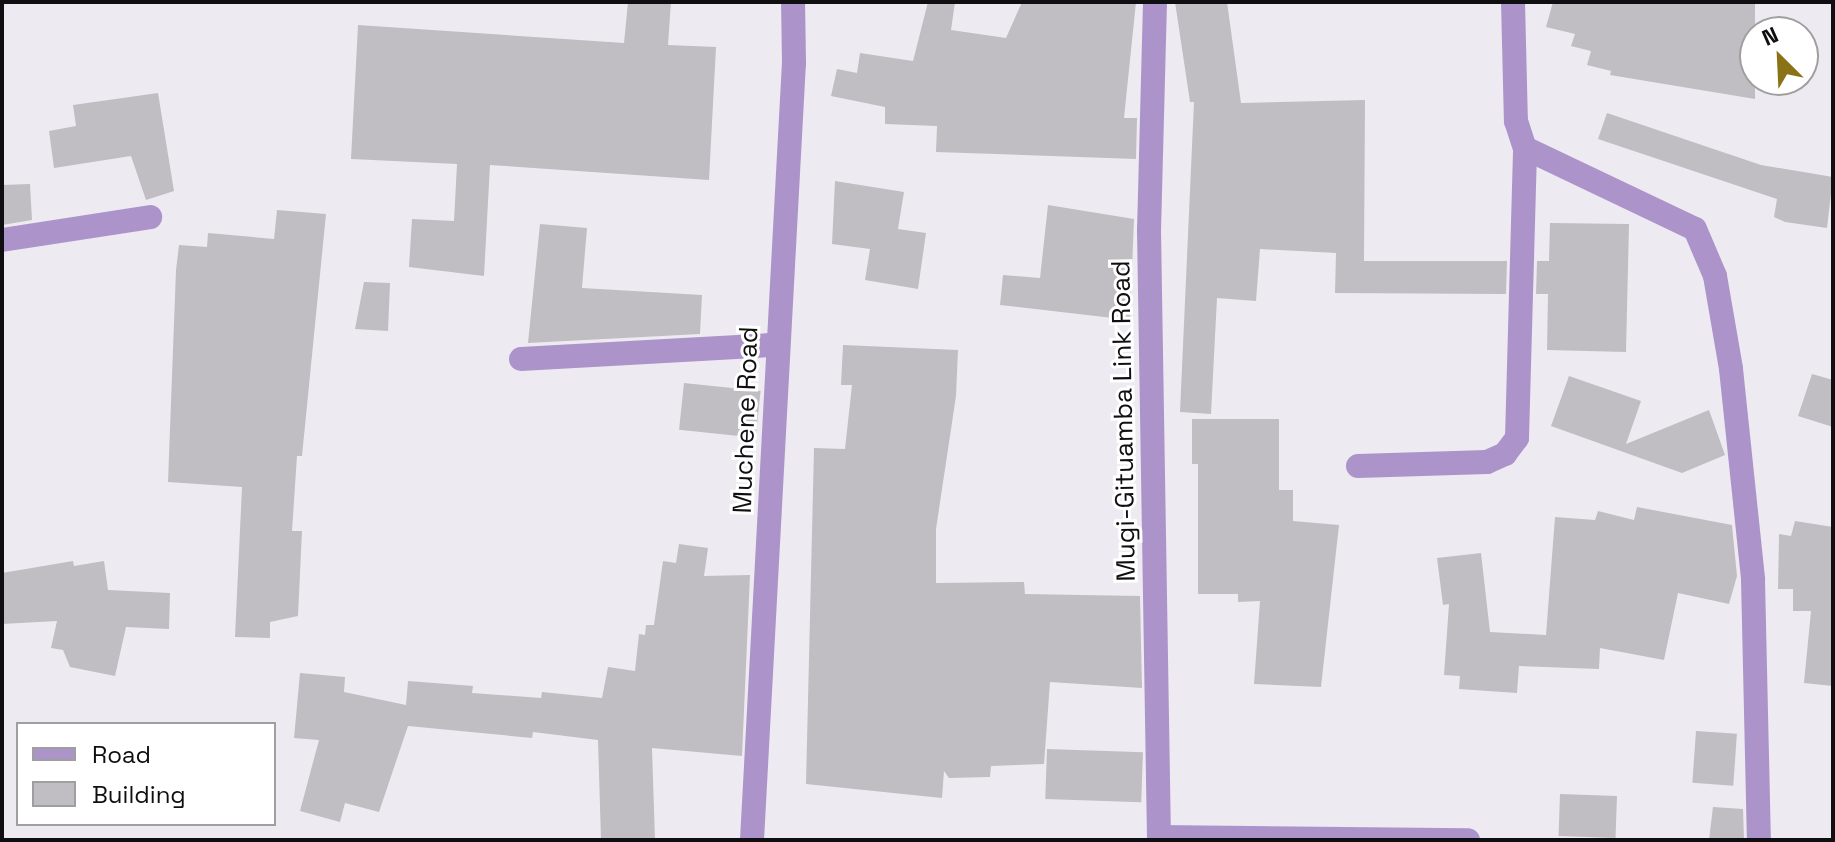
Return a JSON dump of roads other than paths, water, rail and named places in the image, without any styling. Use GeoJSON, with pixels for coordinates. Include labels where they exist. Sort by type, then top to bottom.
{"type":"FeatureCollection","features":[{"type":"Feature","properties":{"kind":"street","name":"Muchene Road"},"geometry":{"type":"LineString","coordinates":[[752,840],[768,599],[775,345],[794,63],[793,2]]}},
{"type":"Feature","properties":{"kind":"street","name":"Mugi-Gituamba Link Road"},"geometry":{"type":"LineString","coordinates":[[1155,2],[1149,230],[1159,838]]}},
{"type":"Feature","properties":{"kind":"street"},"geometry":{"type":"LineString","coordinates":[[1358,466],[1487,462],[1505,454],[1517,438],[1525,148],[1516,121],[1513,2]]}},
{"type":"Feature","properties":{"kind":"street"},"geometry":{"type":"LineString","coordinates":[[1525,148],[1695,229],[1715,276],[1731,369],[1753,580],[1759,840]]}},
{"type":"Feature","properties":{"kind":"street"},"geometry":{"type":"LineString","coordinates":[[2,240],[150,217]]}},
{"type":"Feature","properties":{"kind":"street"},"geometry":{"type":"LineString","coordinates":[[521,359],[775,345]]}},
{"type":"Feature","properties":{"kind":"street"},"geometry":{"type":"LineString","coordinates":[[1159,838],[1468,840]]}}]}
